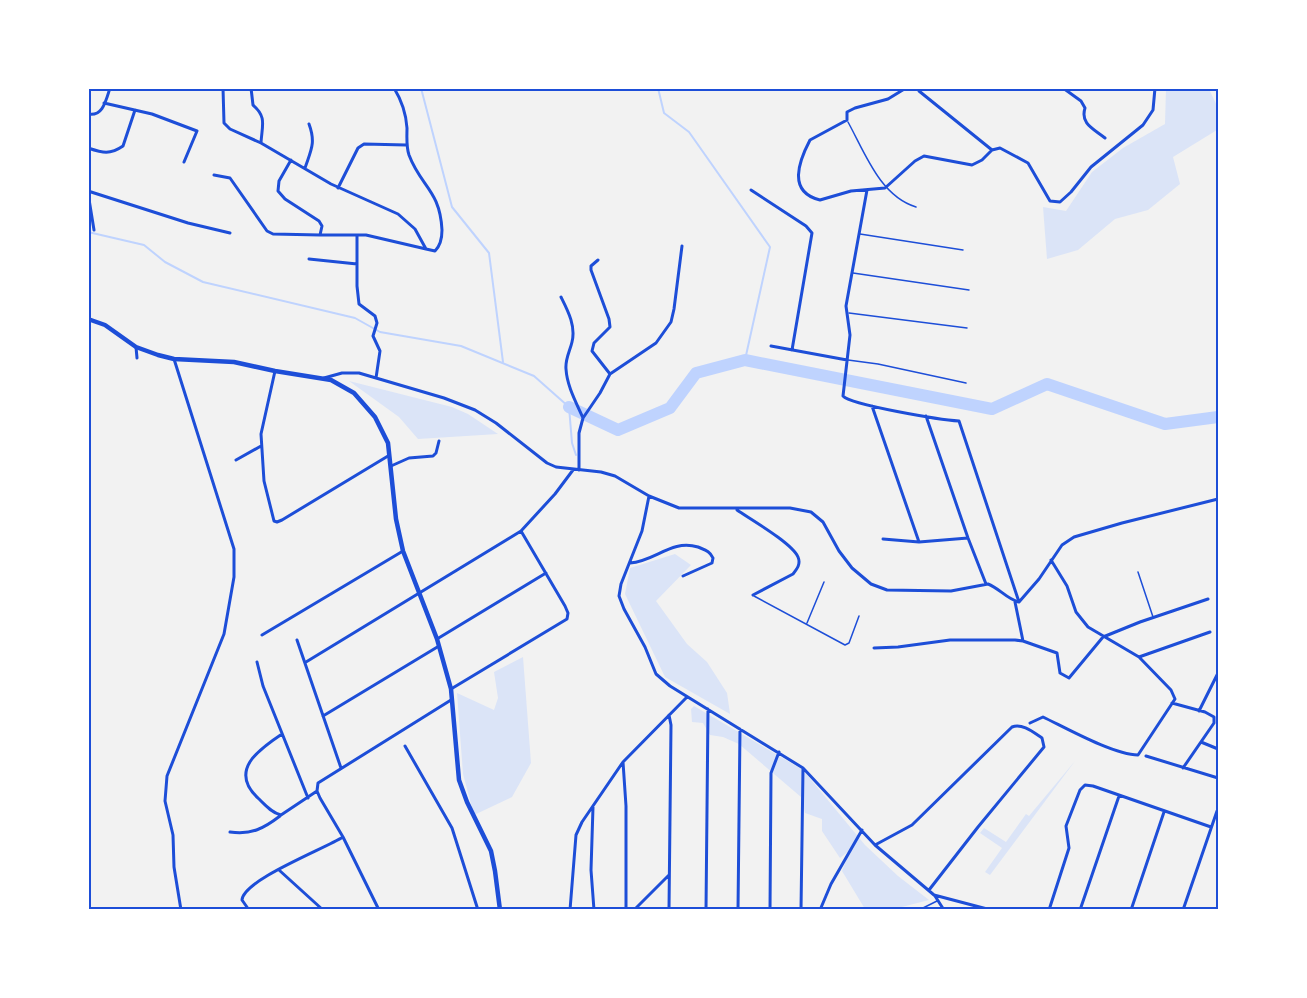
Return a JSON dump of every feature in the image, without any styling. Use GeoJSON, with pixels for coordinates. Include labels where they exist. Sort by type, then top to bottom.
{"type":"FeatureCollection","features":[{"type":"Feature","properties":{"kind":"main road"},"geometry":{"type":"LineString","coordinates":[[88,319],[105,325],[136,347],[158,355],[174,359],[234,362],[323,378],[344,386],[364,403],[384,432],[392,466],[395,508],[403,551],[437,639],[452,689],[459,780],[491,851],[500,909]]}},
{"type":"Feature","properties":{"kind":"street"},"geometry":{"type":"LineString","coordinates":[[88,114],[98,114],[110,88]]}},
{"type":"Feature","properties":{"kind":"street"},"geometry":{"type":"LineString","coordinates":[[223,88],[223,114],[226,126],[261,143],[338,188],[398,214],[415,229],[426,249]]}},
{"type":"Feature","properties":{"kind":"street"},"geometry":{"type":"LineString","coordinates":[[251,88],[253,105],[263,117],[261,143]]}},
{"type":"Feature","properties":{"kind":"street"},"geometry":{"type":"LineString","coordinates":[[214,175],[230,178],[267,231],[273,234],[357,235],[435,251],[439,247],[442,236],[441,215],[434,194],[414,167],[406,145],[404,107],[394,88]]}},
{"type":"Feature","properties":{"kind":"street"},"geometry":{"type":"LineString","coordinates":[[906,88],[882,101],[851,109],[847,112],[847,120],[810,140],[801,164],[798,184],[809,195],[820,200],[851,191],[885,188],[920,157],[934,156],[972,165],[982,160],[992,150],[1002,148],[1024,160],[1033,170],[1050,201],[1060,202],[1091,167],[1143,126],[1153,110],[1155,88]]}},
{"type":"Feature","properties":{"kind":"street"},"geometry":{"type":"LineString","coordinates":[[1063,88],[1081,101],[1085,108],[1083,115],[1085,122],[1106,138]]}},
{"type":"Feature","properties":{"kind":"street"},"geometry":{"type":"LineString","coordinates":[[919,91],[992,150]]}},
{"type":"Feature","properties":{"kind":"street"},"geometry":{"type":"LineString","coordinates":[[104,103],[152,114],[196,130],[184,162]]}},
{"type":"Feature","properties":{"kind":"street"},"geometry":{"type":"LineString","coordinates":[[88,148],[105,154],[114,152],[123,146],[135,110]]}},
{"type":"Feature","properties":{"kind":"street"},"geometry":{"type":"LineString","coordinates":[[305,169],[314,144],[309,124]]}},
{"type":"Feature","properties":{"kind":"street"},"geometry":{"type":"LineString","coordinates":[[338,188],[358,148],[364,144],[406,145]]}},
{"type":"Feature","properties":{"kind":"street"},"geometry":{"type":"LineString","coordinates":[[291,160],[279,182],[278,191],[285,199],[319,221],[322,226],[320,235]]}},
{"type":"Feature","properties":{"kind":"street"},"geometry":{"type":"LineString","coordinates":[[751,190],[810,229],[812,233],[792,350]]}},
{"type":"Feature","properties":{"kind":"street"},"geometry":{"type":"LineString","coordinates":[[867,190],[847,312],[850,335],[844,398],[872,406],[958,422],[1017,602],[1023,641]]}},
{"type":"Feature","properties":{"kind":"street"},"geometry":{"type":"LineString","coordinates":[[94,230],[88,192],[188,223],[230,233]]}},
{"type":"Feature","properties":{"kind":"street"},"geometry":{"type":"LineString","coordinates":[[357,235],[359,304],[375,316],[377,323],[374,336],[380,351],[376,378]]}},
{"type":"Feature","properties":{"kind":"street"},"geometry":{"type":"LineString","coordinates":[[579,470],[579,433],[583,418],[600,393],[609,374],[656,344],[671,322],[682,246]]}},
{"type":"Feature","properties":{"kind":"street"},"geometry":{"type":"LineString","coordinates":[[309,259],[357,264]]}},
{"type":"Feature","properties":{"kind":"street"},"geometry":{"type":"LineString","coordinates":[[598,260],[591,266],[591,270],[610,327],[594,343],[592,351],[609,374]]}},
{"type":"Feature","properties":{"kind":"street"},"geometry":{"type":"LineString","coordinates":[[561,297],[570,316],[573,330],[572,344],[566,363],[567,378],[583,418]]}},
{"type":"Feature","properties":{"kind":"street"},"geometry":{"type":"LineString","coordinates":[[771,346],[847,360]]}},
{"type":"Feature","properties":{"kind":"street"},"geometry":{"type":"LineString","coordinates":[[136,347],[137,358]]}},
{"type":"Feature","properties":{"kind":"street"},"geometry":{"type":"LineString","coordinates":[[174,359],[231,536],[234,561],[229,615],[224,634],[167,776],[165,801],[173,835],[174,867],[181,909]]}},
{"type":"Feature","properties":{"kind":"street"},"geometry":{"type":"LineString","coordinates":[[275,371],[263,418],[261,446],[264,481],[272,519],[275,522],[390,455]]}},
{"type":"Feature","properties":{"kind":"street"},"geometry":{"type":"LineString","coordinates":[[323,378],[328,375],[350,373],[376,378],[444,398],[475,410],[496,423],[547,463],[573,470],[601,472],[615,476],[649,496],[679,508],[790,508],[811,512],[823,522],[839,551],[852,568],[878,588],[897,591],[951,591],[986,584],[1004,592],[1017,602]]}},
{"type":"Feature","properties":{"kind":"street"},"geometry":{"type":"LineString","coordinates":[[872,406],[919,542]]}},
{"type":"Feature","properties":{"kind":"street"},"geometry":{"type":"LineString","coordinates":[[926,416],[986,584]]}},
{"type":"Feature","properties":{"kind":"street"},"geometry":{"type":"LineString","coordinates":[[392,466],[409,458],[433,456],[439,441]]}},
{"type":"Feature","properties":{"kind":"street"},"geometry":{"type":"LineString","coordinates":[[236,460],[261,446]]}},
{"type":"Feature","properties":{"kind":"street"},"geometry":{"type":"LineString","coordinates":[[306,662],[521,531],[555,494],[573,470]]}},
{"type":"Feature","properties":{"kind":"street"},"geometry":{"type":"LineString","coordinates":[[649,496],[642,531],[619,591],[621,602],[645,646],[656,674],[662,681],[802,768],[875,845],[929,890],[944,909]]}},
{"type":"Feature","properties":{"kind":"street"},"geometry":{"type":"LineString","coordinates":[[1017,602],[1039,579],[1062,545],[1077,536],[1218,498]]}},
{"type":"Feature","properties":{"kind":"street"},"geometry":{"type":"LineString","coordinates":[[735,508],[788,546],[799,560],[793,574],[753,596]]}},
{"type":"Feature","properties":{"kind":"street"},"geometry":{"type":"LineString","coordinates":[[452,689],[567,619],[566,606],[521,531]]}},
{"type":"Feature","properties":{"kind":"street"},"geometry":{"type":"LineString","coordinates":[[883,539],[919,542],[968,538]]}},
{"type":"Feature","properties":{"kind":"street"},"geometry":{"type":"LineString","coordinates":[[630,563],[645,560],[682,544],[698,547],[711,553],[712,563],[683,576]]}},
{"type":"Feature","properties":{"kind":"street"},"geometry":{"type":"LineString","coordinates":[[262,635],[403,551]]}},
{"type":"Feature","properties":{"kind":"street"},"geometry":{"type":"LineString","coordinates":[[1030,723],[1043,717],[1101,744],[1131,755],[1138,755],[1175,699],[1171,690],[1139,657],[1088,627],[1079,617],[1067,586],[1051,560]]}},
{"type":"Feature","properties":{"kind":"street"},"geometry":{"type":"LineString","coordinates":[[437,639],[546,573]]}},
{"type":"Feature","properties":{"kind":"street"},"geometry":{"type":"LineString","coordinates":[[874,648],[898,647],[941,640],[1023,641],[1057,653],[1060,673],[1069,678],[1103,637],[1208,599]]}},
{"type":"Feature","properties":{"kind":"street"},"geometry":{"type":"LineString","coordinates":[[1139,657],[1210,632]]}},
{"type":"Feature","properties":{"kind":"street"},"geometry":{"type":"LineString","coordinates":[[297,639],[341,768]]}},
{"type":"Feature","properties":{"kind":"street"},"geometry":{"type":"LineString","coordinates":[[323,716],[439,646]]}},
{"type":"Feature","properties":{"kind":"street"},"geometry":{"type":"LineString","coordinates":[[257,662],[263,686],[308,798]]}},
{"type":"Feature","properties":{"kind":"street"},"geometry":{"type":"LineString","coordinates":[[1199,711],[1218,673]]}},
{"type":"Feature","properties":{"kind":"street"},"geometry":{"type":"LineString","coordinates":[[570,909],[576,835],[593,805],[623,762],[687,697]]}},
{"type":"Feature","properties":{"kind":"street"},"geometry":{"type":"LineString","coordinates":[[379,909],[317,791],[318,783],[453,699]]}},
{"type":"Feature","properties":{"kind":"street"},"geometry":{"type":"LineString","coordinates":[[1172,703],[1214,717],[1214,723],[1184,768]]}},
{"type":"Feature","properties":{"kind":"street"},"geometry":{"type":"LineString","coordinates":[[705,909],[708,709]]}},
{"type":"Feature","properties":{"kind":"street"},"geometry":{"type":"LineString","coordinates":[[669,715],[671,725],[669,909]]}},
{"type":"Feature","properties":{"kind":"street"},"geometry":{"type":"LineString","coordinates":[[875,845],[912,825],[1014,726],[1025,728],[1042,738],[1045,744],[1043,750],[978,826],[929,890]]}},
{"type":"Feature","properties":{"kind":"street"},"geometry":{"type":"LineString","coordinates":[[738,909],[740,729]]}},
{"type":"Feature","properties":{"kind":"street"},"geometry":{"type":"LineString","coordinates":[[281,815],[273,812],[251,791],[246,773],[255,753],[282,734]]}},
{"type":"Feature","properties":{"kind":"street"},"geometry":{"type":"LineString","coordinates":[[1201,742],[1218,749]]}},
{"type":"Feature","properties":{"kind":"street"},"geometry":{"type":"LineString","coordinates":[[405,746],[452,828],[478,909]]}},
{"type":"Feature","properties":{"kind":"street"},"geometry":{"type":"LineString","coordinates":[[770,909],[771,773],[779,752]]}},
{"type":"Feature","properties":{"kind":"street"},"geometry":{"type":"LineString","coordinates":[[1146,756],[1218,778]]}},
{"type":"Feature","properties":{"kind":"street"},"geometry":{"type":"LineString","coordinates":[[623,762],[626,817],[626,909]]}},
{"type":"Feature","properties":{"kind":"street"},"geometry":{"type":"LineString","coordinates":[[801,909],[802,768]]}},
{"type":"Feature","properties":{"kind":"street"},"geometry":{"type":"LineString","coordinates":[[1049,909],[1069,848],[1066,825],[1080,790],[1085,785],[1211,827]]}},
{"type":"Feature","properties":{"kind":"street"},"geometry":{"type":"LineString","coordinates":[[230,832],[253,832],[262,829],[317,791]]}},
{"type":"Feature","properties":{"kind":"street"},"geometry":{"type":"LineString","coordinates":[[1080,909],[1119,796]]}},
{"type":"Feature","properties":{"kind":"street"},"geometry":{"type":"LineString","coordinates":[[593,805],[591,870],[594,909]]}},
{"type":"Feature","properties":{"kind":"street"},"geometry":{"type":"LineString","coordinates":[[1183,909],[1217,811]]}},
{"type":"Feature","properties":{"kind":"street"},"geometry":{"type":"LineString","coordinates":[[1131,909],[1164,812]]}},
{"type":"Feature","properties":{"kind":"street"},"geometry":{"type":"LineString","coordinates":[[820,909],[862,830]]}},
{"type":"Feature","properties":{"kind":"street"},"geometry":{"type":"LineString","coordinates":[[249,909],[243,904],[243,893],[255,882],[343,837]]}},
{"type":"Feature","properties":{"kind":"street"},"geometry":{"type":"LineString","coordinates":[[279,870],[323,909]]}},
{"type":"Feature","properties":{"kind":"street"},"geometry":{"type":"LineString","coordinates":[[634,909],[669,875]]}},
{"type":"Feature","properties":{"kind":"street"},"geometry":{"type":"LineString","coordinates":[[934,895],[991,909]]}},
{"type":"Feature","properties":{"kind":"lane"},"geometry":{"type":"LineString","coordinates":[[847,120],[885,188],[901,202],[916,207]]}},
{"type":"Feature","properties":{"kind":"lane"},"geometry":{"type":"LineString","coordinates":[[859,233],[963,250]]}},
{"type":"Feature","properties":{"kind":"lane"},"geometry":{"type":"LineString","coordinates":[[852,273],[969,290]]}},
{"type":"Feature","properties":{"kind":"lane"},"geometry":{"type":"LineString","coordinates":[[847,312],[967,328]]}},
{"type":"Feature","properties":{"kind":"lane"},"geometry":{"type":"LineString","coordinates":[[847,360],[966,383]]}},
{"type":"Feature","properties":{"kind":"lane"},"geometry":{"type":"LineString","coordinates":[[1138,572],[1153,618]]}},
{"type":"Feature","properties":{"kind":"lane"},"geometry":{"type":"LineString","coordinates":[[806,623],[824,582]]}},
{"type":"Feature","properties":{"kind":"lane"},"geometry":{"type":"LineString","coordinates":[[753,596],[846,645],[849,643],[859,616]]}},
{"type":"Feature","properties":{"kind":"lane"},"geometry":{"type":"LineString","coordinates":[[919,909],[938,900]]}},
{"type":"Feature","properties":{"kind":"shaded area"},"geometry":{"type":"Polygon","coordinates":[[[1166,89],[1209,89],[1218,108],[1217,130],[1173,157],[1180,184],[1148,210],[1115,219],[1078,250],[1047,259],[1043,207],[1066,211],[1092,172],[1123,148],[1165,124],[1166,89]]]}},
{"type":"Feature","properties":{"kind":"shaded area"},"geometry":{"type":"Polygon","coordinates":[[[349,381],[452,407],[468,414],[498,434],[418,439],[399,417],[349,381]]]}},
{"type":"Feature","properties":{"kind":"shaded area"},"geometry":{"type":"Polygon","coordinates":[[[675,554],[691,565],[656,601],[687,644],[707,662],[727,693],[730,714],[665,677],[625,594],[630,568],[675,554]]]}},
{"type":"Feature","properties":{"kind":"shaded area"},"geometry":{"type":"Polygon","coordinates":[[[523,657],[531,763],[512,797],[474,815],[463,774],[457,693],[494,710],[498,698],[494,672],[523,657]]]}},
{"type":"Feature","properties":{"kind":"shaded area"},"geometry":{"type":"Polygon","coordinates":[[[694,706],[803,770],[865,845],[898,876],[929,900],[894,909],[865,909],[842,871],[850,850],[840,858],[822,831],[822,819],[805,813],[801,797],[739,744],[723,737],[710,735],[703,723],[692,722],[691,709],[694,706]]]}},
{"type":"Feature","properties":{"kind":"shaded area"},"geometry":{"type":"Polygon","coordinates":[[[1075,761],[990,875],[985,872],[1002,848],[980,833],[984,828],[1006,842],[1026,814],[1029,816],[1075,761]]]}},
{"type":"Feature","properties":{"kind":"waterway"},"geometry":{"type":"LineString","coordinates":[[421,88],[452,207],[489,253],[503,362]]}},
{"type":"Feature","properties":{"kind":"waterway"},"geometry":{"type":"LineString","coordinates":[[658,88],[664,113],[689,132],[770,247],[745,360]]}},
{"type":"Feature","properties":{"kind":"waterway"},"geometry":{"type":"LineString","coordinates":[[88,232],[144,245],[165,262],[203,282],[355,318],[380,332],[461,346],[534,376],[569,407],[572,443],[576,455]]}},
{"type":"Feature","properties":{"kind":"waterway"},"geometry":{"type":"LineString","coordinates":[[569,407],[618,430],[670,408],[696,373],[745,360],[992,409],[1047,384],[1165,424],[1218,417]]}}]}
